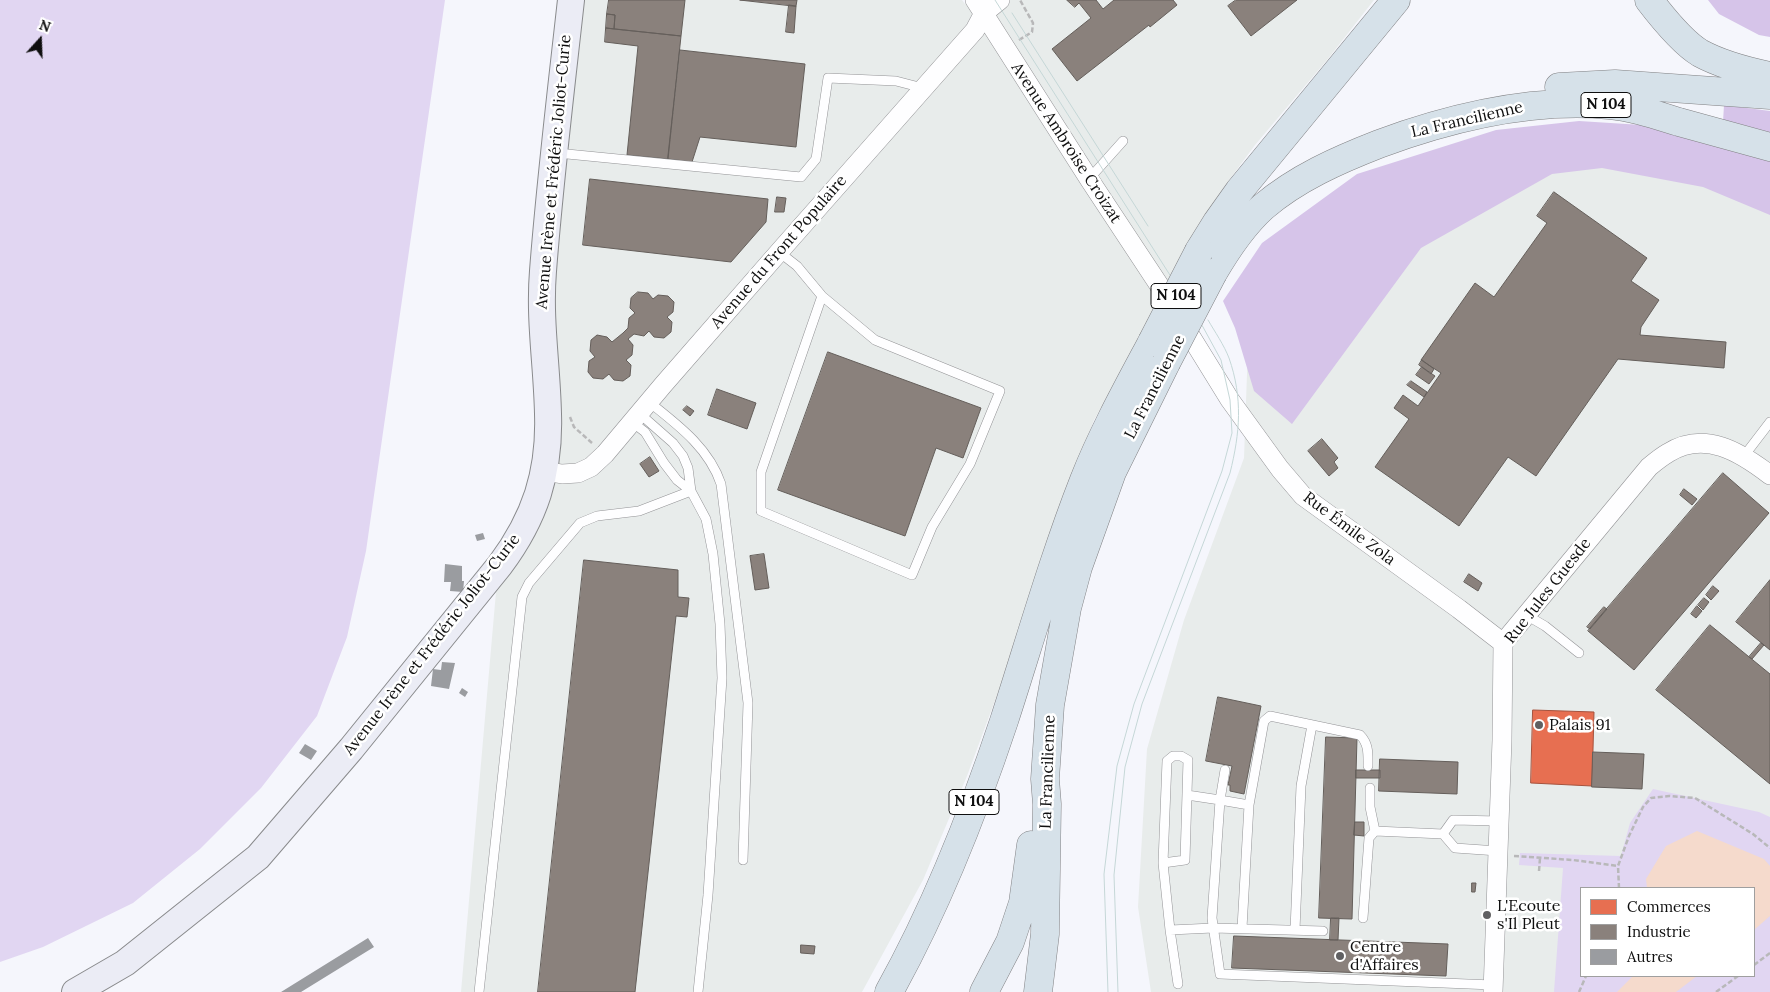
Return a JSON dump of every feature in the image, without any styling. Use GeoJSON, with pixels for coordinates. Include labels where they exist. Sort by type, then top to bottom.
{"type":"FeatureCollection","features":[{"type":"Feature","properties":{"kind":"highway","name":"La Francilienne"},"geometry":{"type":"LineString","coordinates":[[1038,992],[1045,934],[1047,804],[1045,779],[1050,705],[1067,608],[1078,566],[1159,352],[1206,262],[1217,222],[1239,191],[1396,0]]}},
{"type":"Feature","properties":{"kind":"highway"},"geometry":{"type":"LineString","coordinates":[[1649,0],[1666,23],[1699,52],[1737,69],[1770,76]]}},
{"type":"Feature","properties":{"kind":"highway"},"geometry":{"type":"LineString","coordinates":[[1438,124],[1458,107],[1517,93],[1564,87],[1615,84],[1770,95]]}},
{"type":"Feature","properties":{"kind":"highway","name":"La Francilienne"},"geometry":{"type":"LineString","coordinates":[[1206,262],[1235,238],[1264,207],[1321,169],[1362,151],[1438,124],[1524,106],[1557,104],[1611,105],[1644,112],[1770,147]]}},
{"type":"Feature","properties":{"kind":"highway","name":"La Francilienne"},"geometry":{"type":"LineString","coordinates":[[890,992],[928,918],[964,829],[1003,724],[1062,539],[1086,474],[1116,408],[1159,352]]}},
{"type":"Feature","properties":{"kind":"highway"},"geometry":{"type":"LineString","coordinates":[[984,992],[1010,942],[1023,903],[1029,867],[1034,802],[1045,779]]}},
{"type":"Feature","properties":{"kind":"main road","name":"Avenue Irène et Frédéric Joliot-Curie"},"geometry":{"type":"LineString","coordinates":[[74,992],[125,963],[258,857],[351,749],[504,560],[528,522],[537,499],[547,452],[548,414],[541,303],[570,0]]}},
{"type":"Feature","properties":{"kind":"street","name":"Avenue du Front Populaire"},"geometry":{"type":"LineString","coordinates":[[544,472],[578,473],[591,467],[605,454],[974,30],[979,7],[1000,0]]}},
{"type":"Feature","properties":{"kind":"street","name":"Avenue Ambroise Croizat"},"geometry":{"type":"LineString","coordinates":[[979,7],[1089,179],[1160,285]]}},
{"type":"Feature","properties":{"kind":"street","name":"Rue Émile Zola"},"geometry":{"type":"LineString","coordinates":[[1160,285],[1239,412],[1302,496],[1459,609],[1503,644]]}},
{"type":"Feature","properties":{"kind":"street","name":"Rue Jules Guesde"},"geometry":{"type":"LineString","coordinates":[[1493,988],[1503,644],[1649,467],[1669,452],[1695,443],[1720,446],[1744,456],[1770,475]]}},
{"type":"Feature","properties":{"kind":"lane"},"geometry":{"type":"LineString","coordinates":[[555,153],[801,177],[816,159],[828,78],[896,81],[924,88]]}},
{"type":"Feature","properties":{"kind":"lane"},"geometry":{"type":"LineString","coordinates":[[1089,179],[1123,141]]}},
{"type":"Feature","properties":{"kind":"lane"},"geometry":{"type":"LineString","coordinates":[[779,252],[797,266],[822,296],[875,340],[1000,391],[970,464],[932,527],[912,575],[761,512],[761,472],[822,296]]}},
{"type":"Feature","properties":{"kind":"lane"},"geometry":{"type":"LineString","coordinates":[[640,412],[644,432],[664,464],[677,480],[691,491]]}},
{"type":"Feature","properties":{"kind":"lane"},"geometry":{"type":"LineString","coordinates":[[640,412],[683,456],[688,468],[691,491],[706,519],[713,554],[720,624],[722,678],[708,895],[698,992]]}},
{"type":"Feature","properties":{"kind":"lane"},"geometry":{"type":"LineString","coordinates":[[640,412],[704,451],[716,469],[721,484],[748,703],[743,860]]}},
{"type":"Feature","properties":{"kind":"lane"},"geometry":{"type":"LineString","coordinates":[[1744,456],[1770,422]]}},
{"type":"Feature","properties":{"kind":"lane"},"geometry":{"type":"LineString","coordinates":[[479,992],[522,597],[529,583],[580,523],[597,516],[639,511],[691,491]]}},
{"type":"Feature","properties":{"kind":"lane"},"geometry":{"type":"LineString","coordinates":[[1526,614],[1545,626],[1579,653]]}},
{"type":"Feature","properties":{"kind":"lane"},"geometry":{"type":"LineString","coordinates":[[1242,928],[1249,805],[1264,721],[1270,716],[1360,735],[1365,740],[1368,748],[1368,766]]}},
{"type":"Feature","properties":{"kind":"lane"},"geometry":{"type":"LineString","coordinates":[[1295,930],[1301,786],[1312,725]]}},
{"type":"Feature","properties":{"kind":"lane"},"geometry":{"type":"LineString","coordinates":[[1163,863],[1185,860],[1188,760],[1181,756],[1173,756],[1167,761],[1163,863],[1178,984]]}},
{"type":"Feature","properties":{"kind":"lane"},"geometry":{"type":"LineString","coordinates":[[1225,770],[1220,800],[1212,898],[1213,928],[1220,974],[1493,988]]}},
{"type":"Feature","properties":{"kind":"lane"},"geometry":{"type":"LineString","coordinates":[[1370,788],[1370,807],[1375,831]]}},
{"type":"Feature","properties":{"kind":"lane"},"geometry":{"type":"LineString","coordinates":[[1187,795],[1249,805]]}},
{"type":"Feature","properties":{"kind":"lane"},"geometry":{"type":"LineString","coordinates":[[1443,834],[1453,820],[1499,821]]}},
{"type":"Feature","properties":{"kind":"lane"},"geometry":{"type":"LineString","coordinates":[[1375,831],[1443,834],[1455,848],[1498,853]]}},
{"type":"Feature","properties":{"kind":"lane"},"geometry":{"type":"LineString","coordinates":[[1363,918],[1369,838],[1375,831]]}},
{"type":"Feature","properties":{"kind":"lane"},"geometry":{"type":"LineString","coordinates":[[1170,930],[1242,928],[1323,931]]}},
{"type":"Feature","properties":{"kind":"path"},"geometry":{"type":"LineString","coordinates":[[1014,44],[1032,32],[1034,23],[1020,0]]}},
{"type":"Feature","properties":{"kind":"path"},"geometry":{"type":"LineString","coordinates":[[569,410],[574,427],[592,443]]}},
{"type":"Feature","properties":{"kind":"path"},"geometry":{"type":"LineString","coordinates":[[1619,887],[1618,866],[1629,836],[1643,807],[1651,798],[1669,796],[1695,798],[1754,834],[1770,848]]}},
{"type":"Feature","properties":{"kind":"path"},"geometry":{"type":"LineString","coordinates":[[1498,853],[1618,866]]}},
{"type":"Feature","properties":{"kind":"path"},"geometry":{"type":"LineString","coordinates":[[1540,858],[1540,871]]}},
{"type":"Feature","properties":{"kind":"path"},"geometry":{"type":"LineString","coordinates":[[1755,964],[1770,953]]}},
{"type":"Feature","properties":{"kind":"path"},"geometry":{"type":"LineString","coordinates":[[1579,992],[1586,977]]}},
{"type":"Feature","properties":{"kind":"path"},"geometry":{"type":"LineString","coordinates":[[1716,992],[1737,977]]}},
{"type":"Feature","properties":{"kind":"shaded area"},"geometry":{"type":"Polygon","coordinates":[[[0,0],[445,0],[366,551],[347,637],[317,716],[261,788],[200,849],[133,903],[43,947],[0,962],[0,0]]]}},
{"type":"Feature","properties":{"kind":"shaded area"},"geometry":{"type":"Polygon","coordinates":[[[581,0],[962,0],[965,4],[970,0],[1374,0],[1327,60],[1255,145],[1224,187],[1192,241],[1125,367],[1094,420],[1068,487],[1000,687],[967,776],[923,880],[862,992],[461,992],[496,592],[528,547],[550,500],[551,275],[581,0]]]}},
{"type":"Feature","properties":{"kind":"shaded area"},"geometry":{"type":"Polygon","coordinates":[[[1708,0],[1770,0],[1770,37],[1759,35],[1719,14],[1708,0]]]}},
{"type":"Feature","properties":{"kind":"shaded area"},"geometry":{"type":"Polygon","coordinates":[[[1724,105],[1770,111],[1770,136],[1723,122],[1724,105]]]}},
{"type":"Feature","properties":{"kind":"shaded area"},"geometry":{"type":"Polygon","coordinates":[[[1579,121],[1642,125],[1770,160],[1770,215],[1703,187],[1602,168],[1552,174],[1421,248],[1292,424],[1254,391],[1235,328],[1223,301],[1262,243],[1357,174],[1496,130],[1579,121]]]}},
{"type":"Feature","properties":{"kind":"shaded area"},"geometry":{"type":"Polygon","coordinates":[[[1489,141],[1770,165],[1770,992],[1151,992],[1138,907],[1147,749],[1184,620],[1244,458],[1251,261],[1489,141]]]}},
{"type":"Feature","properties":{"kind":"shaded area"},"geometry":{"type":"Polygon","coordinates":[[[1653,789],[1759,812],[1770,817],[1770,992],[1554,992],[1563,868],[1519,865],[1520,853],[1621,856],[1630,823],[1653,789]]]}},
{"type":"Feature","properties":{"kind":"shaded area"},"geometry":{"type":"Polygon","coordinates":[[[1697,831],[1764,859],[1770,866],[1770,916],[1755,929],[1755,887],[1647,887],[1646,879],[1666,846],[1697,831]]]}},
{"type":"Feature","properties":{"kind":"shaded area"},"geometry":{"type":"Polygon","coordinates":[[[1632,977],[1696,977],[1676,992],[1617,992],[1632,977]]]}},
{"type":"Feature","properties":{"kind":"building: Commerces"},"geometry":{"type":"Polygon","coordinates":[[[1533,710],[1594,712],[1592,786],[1531,783],[1533,710]]]}},
{"type":"Feature","properties":{"kind":"building: Industrie"},"geometry":{"type":"Polygon","coordinates":[[[609,0],[685,0],[681,36],[614,29],[615,15],[607,14],[609,0]]]}},
{"type":"Feature","properties":{"kind":"building: Industrie"},"geometry":{"type":"Polygon","coordinates":[[[740,0],[797,0],[796,6],[740,0]]]}},
{"type":"Feature","properties":{"kind":"building: Industrie"},"geometry":{"type":"Polygon","coordinates":[[[1067,0],[1096,0],[1103,9],[1114,0],[1173,0],[1177,5],[1077,81],[1052,49],[1091,18],[1079,3],[1075,7],[1067,0]]]}},
{"type":"Feature","properties":{"kind":"building: Industrie"},"geometry":{"type":"Polygon","coordinates":[[[1236,0],[1297,0],[1251,36],[1228,6],[1236,0]]]}},
{"type":"Feature","properties":{"kind":"building: Industrie"},"geometry":{"type":"Polygon","coordinates":[[[789,5],[796,6],[794,33],[786,32],[789,5]]]}},
{"type":"Feature","properties":{"kind":"building: Industrie"},"geometry":{"type":"Polygon","coordinates":[[[607,14],[615,15],[614,29],[606,28],[607,14]]]}},
{"type":"Feature","properties":{"kind":"building: Industrie"},"geometry":{"type":"Polygon","coordinates":[[[606,28],[681,36],[668,159],[627,155],[638,46],[605,42],[606,28]]]}},
{"type":"Feature","properties":{"kind":"building: Industrie"},"geometry":{"type":"Polygon","coordinates":[[[680,50],[805,64],[796,147],[700,137],[692,162],[668,159],[680,50]]]}},
{"type":"Feature","properties":{"kind":"building: Industrie"},"geometry":{"type":"Polygon","coordinates":[[[590,179],[768,199],[766,222],[731,262],[583,245],[590,179]]]}},
{"type":"Feature","properties":{"kind":"building: Industrie"},"geometry":{"type":"Polygon","coordinates":[[[1554,192],[1647,258],[1631,281],[1659,300],[1641,327],[1640,335],[1726,342],[1724,368],[1618,359],[1536,476],[1508,457],[1459,526],[1375,467],[1409,419],[1394,408],[1403,395],[1418,406],[1441,373],[1421,360],[1475,283],[1494,297],[1547,223],[1537,216],[1554,192]]]}},
{"type":"Feature","properties":{"kind":"building: Industrie"},"geometry":{"type":"Polygon","coordinates":[[[777,197],[786,198],[784,212],[775,212],[777,197]]]}},
{"type":"Feature","properties":{"kind":"building: Industrie"},"geometry":{"type":"Polygon","coordinates":[[[638,292],[648,293],[653,299],[658,295],[668,296],[674,302],[673,312],[667,317],[672,322],[671,332],[664,338],[654,337],[649,331],[644,336],[634,334],[628,339],[633,345],[632,355],[626,360],[631,365],[630,376],[623,381],[614,380],[609,374],[603,379],[593,378],[588,372],[589,361],[595,357],[590,351],[591,340],[597,335],[607,337],[612,342],[628,328],[629,318],[635,313],[630,308],[631,298],[638,292]]]}},
{"type":"Feature","properties":{"kind":"building: Industrie"},"geometry":{"type":"Polygon","coordinates":[[[828,352],[981,408],[963,458],[936,448],[905,536],[778,490],[828,352]]]}},
{"type":"Feature","properties":{"kind":"building: Industrie"},"geometry":{"type":"Polygon","coordinates":[[[1422,360],[1434,369],[1431,374],[1419,365],[1422,360]]]}},
{"type":"Feature","properties":{"kind":"building: Industrie"},"geometry":{"type":"Polygon","coordinates":[[[1422,367],[1435,376],[1429,384],[1416,375],[1422,367]]]}},
{"type":"Feature","properties":{"kind":"building: Industrie"},"geometry":{"type":"Polygon","coordinates":[[[1411,381],[1427,392],[1424,397],[1407,385],[1411,381]]]}},
{"type":"Feature","properties":{"kind":"building: Industrie"},"geometry":{"type":"Polygon","coordinates":[[[717,389],[756,403],[747,429],[708,415],[717,389]]]}},
{"type":"Feature","properties":{"kind":"building: Industrie"},"geometry":{"type":"Polygon","coordinates":[[[687,406],[694,411],[690,416],[683,410],[687,406]]]}},
{"type":"Feature","properties":{"kind":"building: Industrie"},"geometry":{"type":"Polygon","coordinates":[[[1322,439],[1338,458],[1334,462],[1338,468],[1329,476],[1308,451],[1322,439]]]}},
{"type":"Feature","properties":{"kind":"building: Industrie"},"geometry":{"type":"Polygon","coordinates":[[[650,457],[659,471],[649,477],[640,464],[650,457]]]}},
{"type":"Feature","properties":{"kind":"building: Industrie"},"geometry":{"type":"Polygon","coordinates":[[[1723,473],[1769,513],[1634,670],[1588,631],[1723,473]]]}},
{"type":"Feature","properties":{"kind":"building: Industrie"},"geometry":{"type":"Polygon","coordinates":[[[1684,489],[1697,499],[1692,505],[1680,495],[1684,489]]]}},
{"type":"Feature","properties":{"kind":"building: Industrie"},"geometry":{"type":"Polygon","coordinates":[[[764,554],[769,588],[755,590],[750,556],[764,554]]]}},
{"type":"Feature","properties":{"kind":"building: Industrie"},"geometry":{"type":"Polygon","coordinates":[[[584,560],[678,570],[678,597],[689,598],[687,617],[676,616],[635,992],[538,992],[584,560]]]}},
{"type":"Feature","properties":{"kind":"building: Industrie"},"geometry":{"type":"Polygon","coordinates":[[[1469,574],[1482,583],[1478,591],[1464,582],[1469,574]]]}},
{"type":"Feature","properties":{"kind":"building: Industrie"},"geometry":{"type":"Polygon","coordinates":[[[1770,580],[1770,650],[1736,622],[1770,580]]]}},
{"type":"Feature","properties":{"kind":"building: Industrie"},"geometry":{"type":"Polygon","coordinates":[[[1713,586],[1719,591],[1711,600],[1706,595],[1713,586]]]}},
{"type":"Feature","properties":{"kind":"building: Industrie"},"geometry":{"type":"Polygon","coordinates":[[[1704,598],[1709,602],[1703,610],[1698,605],[1704,598]]]}},
{"type":"Feature","properties":{"kind":"building: Industrie"},"geometry":{"type":"Polygon","coordinates":[[[1697,606],[1702,611],[1696,618],[1691,614],[1697,606]]]}},
{"type":"Feature","properties":{"kind":"building: Industrie"},"geometry":{"type":"Polygon","coordinates":[[[1604,607],[1607,609],[1590,629],[1587,627],[1604,607]]]}},
{"type":"Feature","properties":{"kind":"building: Industrie"},"geometry":{"type":"Polygon","coordinates":[[[1710,625],[1770,674],[1770,784],[1656,690],[1710,625]]]}},
{"type":"Feature","properties":{"kind":"building: Industrie"},"geometry":{"type":"Polygon","coordinates":[[[1761,643],[1764,645],[1752,659],[1749,657],[1761,643]]]}},
{"type":"Feature","properties":{"kind":"building: Industrie"},"geometry":{"type":"Polygon","coordinates":[[[1218,697],[1261,706],[1244,794],[1230,791],[1230,785],[1228,785],[1232,766],[1206,761],[1218,697]]]}},
{"type":"Feature","properties":{"kind":"building: Industrie"},"geometry":{"type":"Polygon","coordinates":[[[1326,737],[1357,738],[1352,919],[1319,918],[1326,737]]]}},
{"type":"Feature","properties":{"kind":"building: Industrie"},"geometry":{"type":"Polygon","coordinates":[[[1593,752],[1644,754],[1642,789],[1592,787],[1593,752]]]}},
{"type":"Feature","properties":{"kind":"building: Industrie"},"geometry":{"type":"Polygon","coordinates":[[[1380,759],[1458,762],[1457,794],[1379,791],[1380,759]]]}},
{"type":"Feature","properties":{"kind":"building: Industrie"},"geometry":{"type":"Polygon","coordinates":[[[1356,770],[1380,770],[1380,778],[1356,778],[1356,770]]]}},
{"type":"Feature","properties":{"kind":"building: Industrie"},"geometry":{"type":"Polygon","coordinates":[[[1355,822],[1364,822],[1364,836],[1354,835],[1355,822]]]}},
{"type":"Feature","properties":{"kind":"building: Industrie"},"geometry":{"type":"Polygon","coordinates":[[[1472,883],[1476,883],[1475,892],[1472,892],[1472,883]]]}},
{"type":"Feature","properties":{"kind":"building: Industrie"},"geometry":{"type":"Polygon","coordinates":[[[1331,918],[1339,918],[1338,940],[1330,940],[1331,918]]]}},
{"type":"Feature","properties":{"kind":"building: Industrie","name":"Centre d'Affaires"},"geometry":{"type":"Polygon","coordinates":[[[1234,936],[1448,944],[1446,976],[1232,968],[1234,936]]]}},
{"type":"Feature","properties":{"kind":"building: Industrie"},"geometry":{"type":"Polygon","coordinates":[[[801,945],[815,946],[814,954],[801,953],[801,945]]]}},
{"type":"Feature","properties":{"kind":"building: Autres"},"geometry":{"type":"Polygon","coordinates":[[[483,533],[485,539],[477,541],[475,535],[483,533]]]}},
{"type":"Feature","properties":{"kind":"building: Autres"},"geometry":{"type":"Polygon","coordinates":[[[445,564],[462,566],[463,592],[450,591],[451,582],[444,582],[445,564]]]}},
{"type":"Feature","properties":{"kind":"building: Autres"},"geometry":{"type":"Polygon","coordinates":[[[442,662],[455,663],[449,689],[431,686],[433,669],[441,670],[442,662]]]}},
{"type":"Feature","properties":{"kind":"building: Autres"},"geometry":{"type":"Polygon","coordinates":[[[462,688],[468,692],[465,697],[459,693],[462,688]]]}},
{"type":"Feature","properties":{"kind":"building: Autres"},"geometry":{"type":"Polygon","coordinates":[[[305,744],[317,751],[311,760],[299,753],[305,744]]]}},
{"type":"Feature","properties":{"kind":"building: Autres"},"geometry":{"type":"Polygon","coordinates":[[[368,938],[374,947],[301,992],[281,992],[368,938]]]}},
{"type":"Feature","properties":{"kind":"tram line"},"geometry":{"type":"LineString","coordinates":[[995,0],[1203,327],[1221,360],[1230,400],[1232,433],[1222,471],[1134,704],[1117,766],[1104,874],[1108,992]]}},
{"type":"Feature","properties":{"kind":"tram line"},"geometry":{"type":"LineString","coordinates":[[1012,13],[1148,226]]}},
{"type":"Feature","properties":{"kind":"tram line"},"geometry":{"type":"LineString","coordinates":[[1118,992],[1114,875],[1125,767],[1142,704],[1230,473],[1238,430],[1238,401],[1229,358],[1208,320]]}},
{"type":"Feature","properties":{"kind":"place","name":"Palais 91"},"geometry":{"type":"Point","coordinates":[1539,725]}},
{"type":"Feature","properties":{"kind":"place","name":"L'Ecoute s'Il Pleut"},"geometry":{"type":"Point","coordinates":[1487,915]}},
{"type":"Feature","properties":{"kind":"place","name":"Centre d'Affaires"},"geometry":{"type":"Point","coordinates":[1340,956]}}]}
